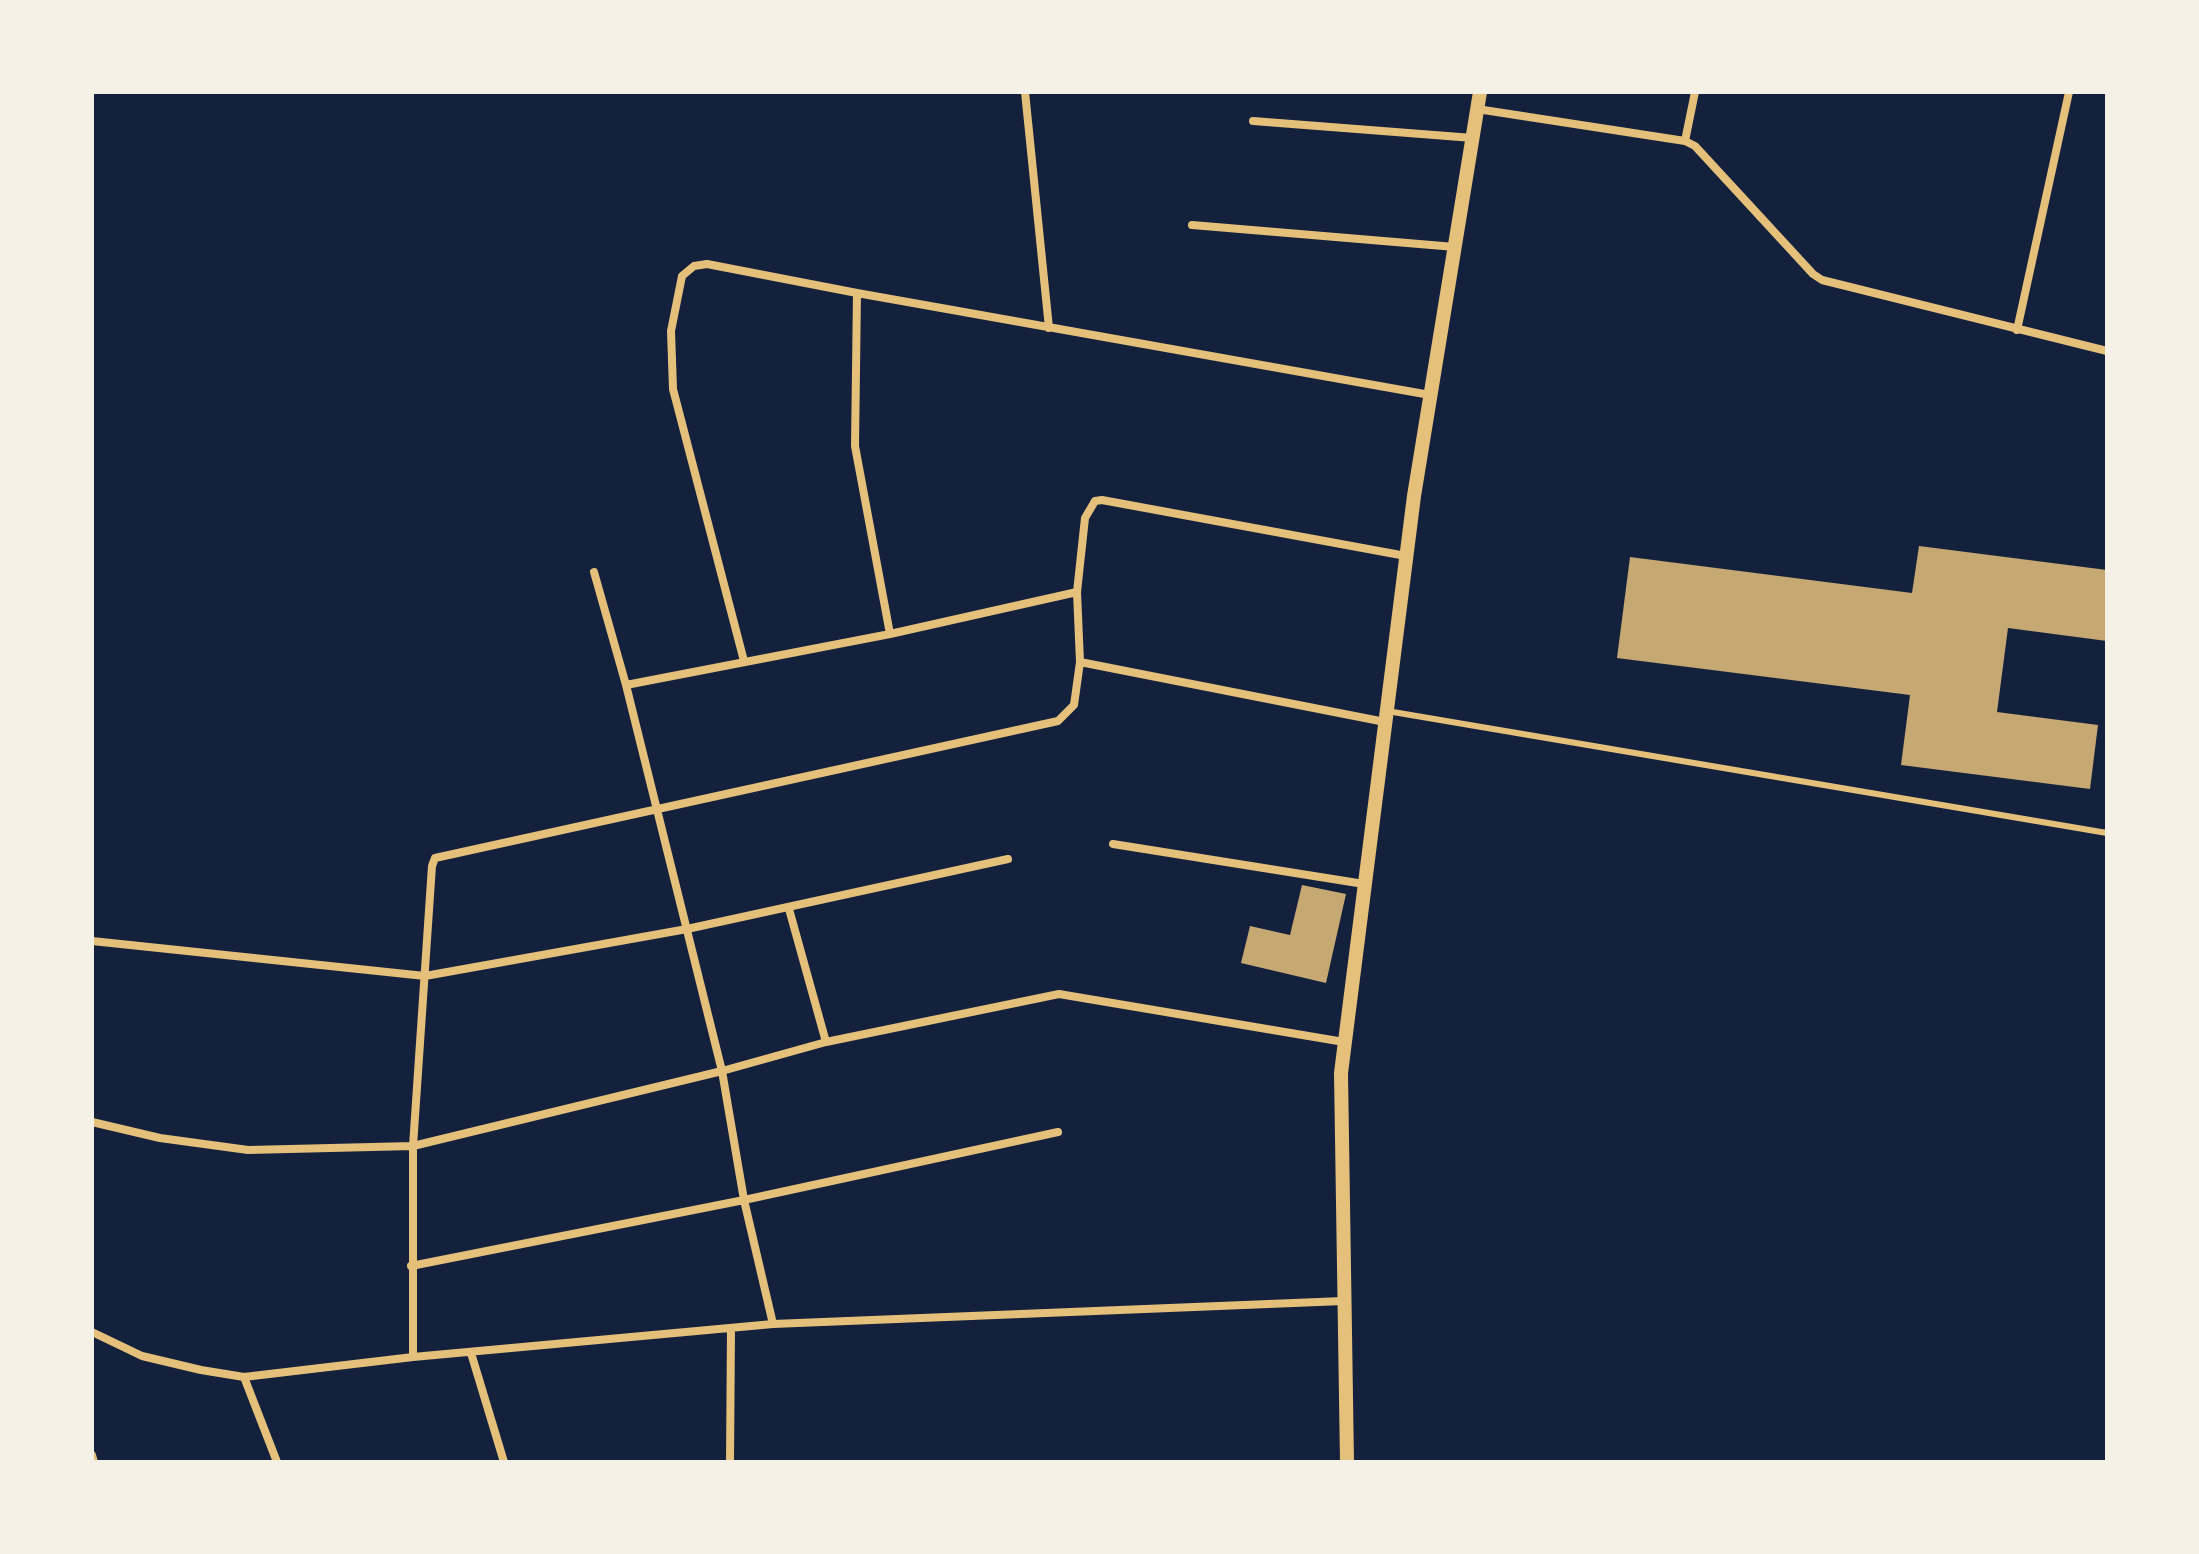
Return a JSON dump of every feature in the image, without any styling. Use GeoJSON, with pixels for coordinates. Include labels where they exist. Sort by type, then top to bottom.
{"type":"FeatureCollection","features":[{"type":"Feature","properties":{"kind":"street"},"geometry":{"type":"LineString","coordinates":[[1025,92],[1049,328]]}},
{"type":"Feature","properties":{"kind":"street"},"geometry":{"type":"LineString","coordinates":[[1348,1462],[1341,1073],[1406,556],[1480,92]]}},
{"type":"Feature","properties":{"kind":"street"},"geometry":{"type":"LineString","coordinates":[[1685,141],[1695,92]]}},
{"type":"Feature","properties":{"kind":"street"},"geometry":{"type":"LineString","coordinates":[[2017,330],[2069,92]]}},
{"type":"Feature","properties":{"kind":"street"},"geometry":{"type":"LineString","coordinates":[[1477,109],[1669,136],[1685,141],[1695,146],[1813,274],[1822,280],[2107,351]]}},
{"type":"Feature","properties":{"kind":"street"},"geometry":{"type":"LineString","coordinates":[[1253,121],[1473,138]]}},
{"type":"Feature","properties":{"kind":"street"},"geometry":{"type":"LineString","coordinates":[[1192,225],[1455,247]]}},
{"type":"Feature","properties":{"kind":"street"},"geometry":{"type":"LineString","coordinates":[[744,661],[673,389],[671,331],[682,276],[694,266],[707,264],[1430,395]]}},
{"type":"Feature","properties":{"kind":"street"},"geometry":{"type":"LineString","coordinates":[[857,293],[855,446],[890,634]]}},
{"type":"Feature","properties":{"kind":"street"},"geometry":{"type":"LineString","coordinates":[[413,1357],[413,1146],[435,858],[1058,721],[1074,705],[1080,662],[1077,592],[1085,518],[1095,501],[1406,556]]}},
{"type":"Feature","properties":{"kind":"street"},"geometry":{"type":"LineString","coordinates":[[594,572],[626,685],[722,1071],[744,1200],[773,1324]]}},
{"type":"Feature","properties":{"kind":"street"},"geometry":{"type":"LineString","coordinates":[[626,685],[890,634],[1077,592]]}},
{"type":"Feature","properties":{"kind":"street"},"geometry":{"type":"LineString","coordinates":[[1080,662],[1386,716]]}},
{"type":"Feature","properties":{"kind":"street"},"geometry":{"type":"LineString","coordinates":[[1113,844],[1364,884]]}},
{"type":"Feature","properties":{"kind":"street"},"geometry":{"type":"LineString","coordinates":[[92,941],[425,976],[789,909],[1008,859]]}},
{"type":"Feature","properties":{"kind":"street"},"geometry":{"type":"LineString","coordinates":[[789,909],[826,1042]]}},
{"type":"Feature","properties":{"kind":"street"},"geometry":{"type":"LineString","coordinates":[[92,1122],[160,1138],[248,1150],[413,1146],[722,1071],[826,1042],[1059,994],[1344,1042]]}},
{"type":"Feature","properties":{"kind":"street"},"geometry":{"type":"LineString","coordinates":[[411,1266],[744,1200],[1058,1132]]}},
{"type":"Feature","properties":{"kind":"street"},"geometry":{"type":"LineString","coordinates":[[92,1332],[142,1356],[244,1377],[413,1357],[773,1324],[1343,1301]]}},
{"type":"Feature","properties":{"kind":"street"},"geometry":{"type":"LineString","coordinates":[[730,1462],[731,1329]]}},
{"type":"Feature","properties":{"kind":"street"},"geometry":{"type":"LineString","coordinates":[[471,1353],[504,1462]]}},
{"type":"Feature","properties":{"kind":"street"},"geometry":{"type":"LineString","coordinates":[[244,1377],[277,1462]]}},
{"type":"Feature","properties":{"kind":"street"},"geometry":{"type":"LineString","coordinates":[[92,1455],[94,1462]]}},
{"type":"Feature","properties":{"kind":"lane"},"geometry":{"type":"LineString","coordinates":[[1386,716],[2107,833]]}},
{"type":"Feature","properties":{"kind":"building"},"geometry":{"type":"Polygon","coordinates":[[[1919,546],[2107,570],[2107,641],[2008,628],[1997,712],[2098,725],[2090,789],[1901,765],[1910,695],[1617,658],[1630,557],[1912,593],[1919,546]]]}},
{"type":"Feature","properties":{"kind":"building"},"geometry":{"type":"Polygon","coordinates":[[[1302,885],[1346,894],[1326,983],[1241,963],[1250,926],[1290,935],[1302,885]]]}}]}
